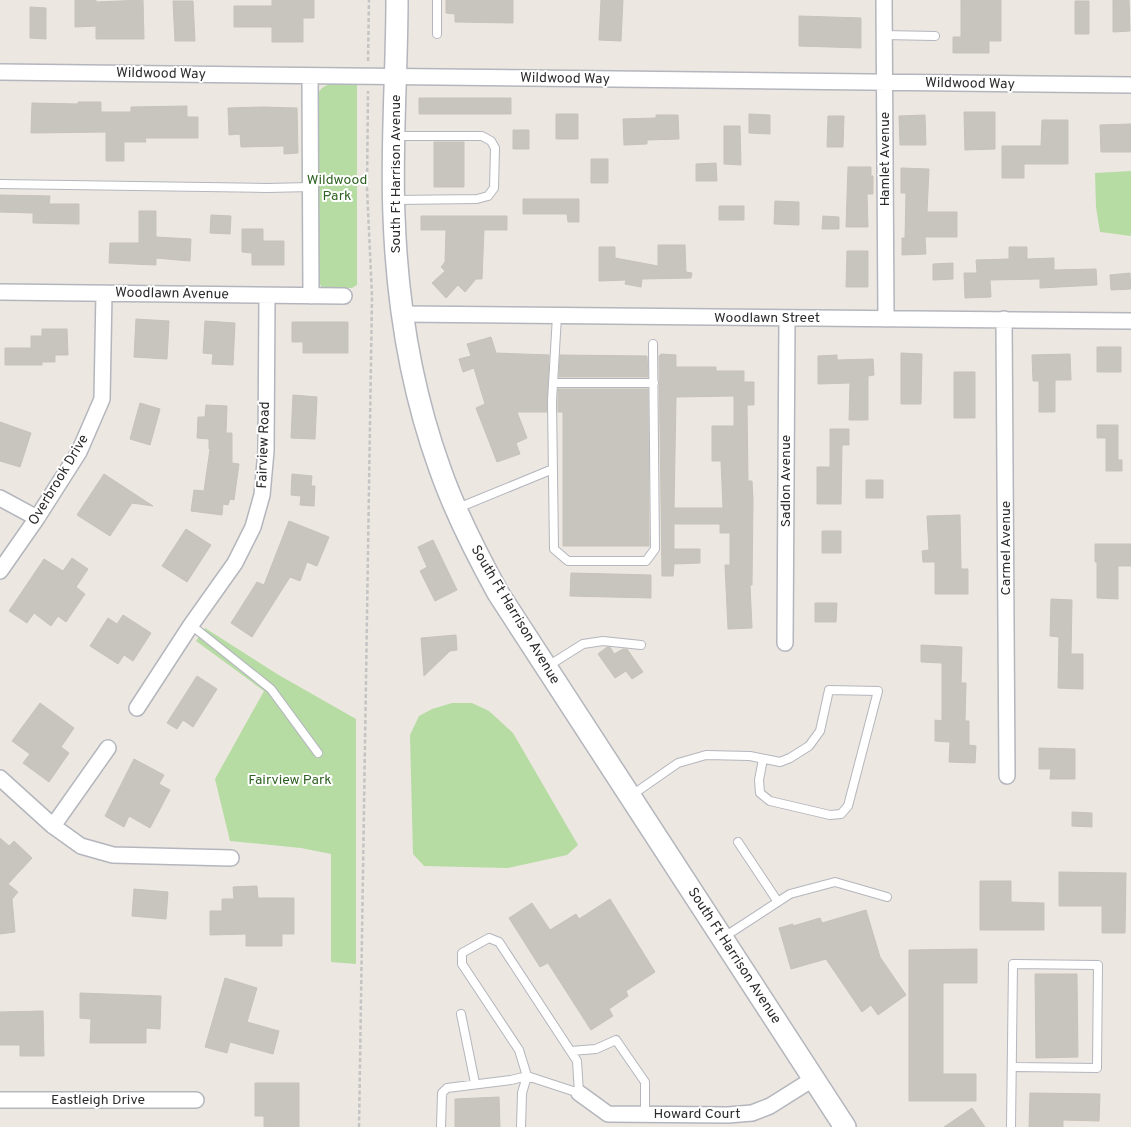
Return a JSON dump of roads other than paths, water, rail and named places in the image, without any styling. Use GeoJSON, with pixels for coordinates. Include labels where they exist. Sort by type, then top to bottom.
{"type":"FeatureCollection","features":[{"type":"Feature","properties":{"kind":"main road","name":"South Ft Harrison Avenue"},"geometry":{"type":"LineString","coordinates":[[397,0],[394,136],[397,268],[402,314],[415,378],[440,470],[481,562],[546,667],[844,1127]]}},
{"type":"Feature","properties":{"kind":"street","name":"Hamlet Avenue"},"geometry":{"type":"LineString","coordinates":[[884,0],[886,319]]}},
{"type":"Feature","properties":{"kind":"street","name":"Wildwood Way"},"geometry":{"type":"LineString","coordinates":[[0,72],[1131,85]]}},
{"type":"Feature","properties":{"kind":"street"},"geometry":{"type":"LineString","coordinates":[[310,76],[311,296]]}},
{"type":"Feature","properties":{"kind":"street","name":"Woodlawn Avenue"},"geometry":{"type":"LineString","coordinates":[[0,292],[344,296]]}},
{"type":"Feature","properties":{"kind":"street","name":"Overbrook Drive"},"geometry":{"type":"LineString","coordinates":[[0,571],[37,518],[79,452],[102,399],[104,292]]}},
{"type":"Feature","properties":{"kind":"street","name":"Fairview Road"},"geometry":{"type":"LineString","coordinates":[[137,708],[190,625],[235,563],[253,527],[262,495],[266,451],[267,296]]}},
{"type":"Feature","properties":{"kind":"street","name":"Woodlawn Street"},"geometry":{"type":"LineString","coordinates":[[402,314],[1131,321]]}},
{"type":"Feature","properties":{"kind":"street","name":"Sadlon Avenue"},"geometry":{"type":"LineString","coordinates":[[785,643],[787,318]]}},
{"type":"Feature","properties":{"kind":"street","name":"Carmel Avenue"},"geometry":{"type":"LineString","coordinates":[[1004,319],[1008,776]]}},
{"type":"Feature","properties":{"kind":"street"},"geometry":{"type":"LineString","coordinates":[[0,498],[37,518]]}},
{"type":"Feature","properties":{"kind":"street"},"geometry":{"type":"LineString","coordinates":[[53,826],[108,748]]}},
{"type":"Feature","properties":{"kind":"street"},"geometry":{"type":"LineString","coordinates":[[0,778],[53,826],[81,846],[114,855],[231,858]]}},
{"type":"Feature","properties":{"kind":"street","name":"Howard Court"},"geometry":{"type":"LineString","coordinates":[[579,1093],[608,1114],[728,1115],[752,1113],[770,1106],[813,1079]]}},
{"type":"Feature","properties":{"kind":"street","name":"Eastleigh Drive"},"geometry":{"type":"LineString","coordinates":[[0,1100],[196,1100]]}},
{"type":"Feature","properties":{"kind":"lane"},"geometry":{"type":"LineString","coordinates":[[437,0],[437,34]]}},
{"type":"Feature","properties":{"kind":"lane"},"geometry":{"type":"LineString","coordinates":[[884,35],[934,36]]}},
{"type":"Feature","properties":{"kind":"lane"},"geometry":{"type":"LineString","coordinates":[[394,136],[482,136],[491,141],[495,148],[494,188],[488,196],[477,199],[394,200]]}},
{"type":"Feature","properties":{"kind":"lane"},"geometry":{"type":"LineString","coordinates":[[0,184],[311,187]]}},
{"type":"Feature","properties":{"kind":"lane"},"geometry":{"type":"LineString","coordinates":[[556,316],[553,383],[554,549],[568,561],[646,561],[655,549],[653,344]]}},
{"type":"Feature","properties":{"kind":"lane"},"geometry":{"type":"LineString","coordinates":[[553,383],[654,383]]}},
{"type":"Feature","properties":{"kind":"lane"},"geometry":{"type":"LineString","coordinates":[[456,509],[553,469]]}},
{"type":"Feature","properties":{"kind":"lane"},"geometry":{"type":"LineString","coordinates":[[190,625],[271,689],[318,753]]}},
{"type":"Feature","properties":{"kind":"lane"},"geometry":{"type":"LineString","coordinates":[[546,667],[583,644],[603,641],[641,645]]}},
{"type":"Feature","properties":{"kind":"lane"},"geometry":{"type":"LineString","coordinates":[[630,796],[678,763],[706,755],[750,756],[780,762],[790,758],[809,746],[820,731],[829,690],[878,691],[848,806],[841,814],[830,815],[770,801],[760,793],[759,780],[763,759]]}},
{"type":"Feature","properties":{"kind":"lane"},"geometry":{"type":"LineString","coordinates":[[738,842],[778,902]]}},
{"type":"Feature","properties":{"kind":"lane"},"geometry":{"type":"LineString","coordinates":[[722,938],[790,894],[835,882],[887,897]]}},
{"type":"Feature","properties":{"kind":"lane"},"geometry":{"type":"LineString","coordinates":[[441,1127],[442,1093],[447,1088],[511,1080],[527,1076],[579,1093],[577,1061],[499,942],[488,938],[462,953],[462,964],[519,1050],[527,1076],[522,1093],[521,1127]]}},
{"type":"Feature","properties":{"kind":"lane"},"geometry":{"type":"LineString","coordinates":[[1011,1127],[1013,964],[1098,965],[1097,1068],[1012,1067]]}},
{"type":"Feature","properties":{"kind":"lane"},"geometry":{"type":"LineString","coordinates":[[461,1014],[475,1084]]}},
{"type":"Feature","properties":{"kind":"lane"},"geometry":{"type":"LineString","coordinates":[[571,1051],[596,1049],[616,1040],[645,1082],[645,1114]]}},
{"type":"Feature","properties":{"kind":"park label","name":"Wildwood Park"},"geometry":{"type":"Point","coordinates":[337,188]}},
{"type":"Feature","properties":{"kind":"park label","name":"Fairview Park"},"geometry":{"type":"Point","coordinates":[290,780]}}]}
